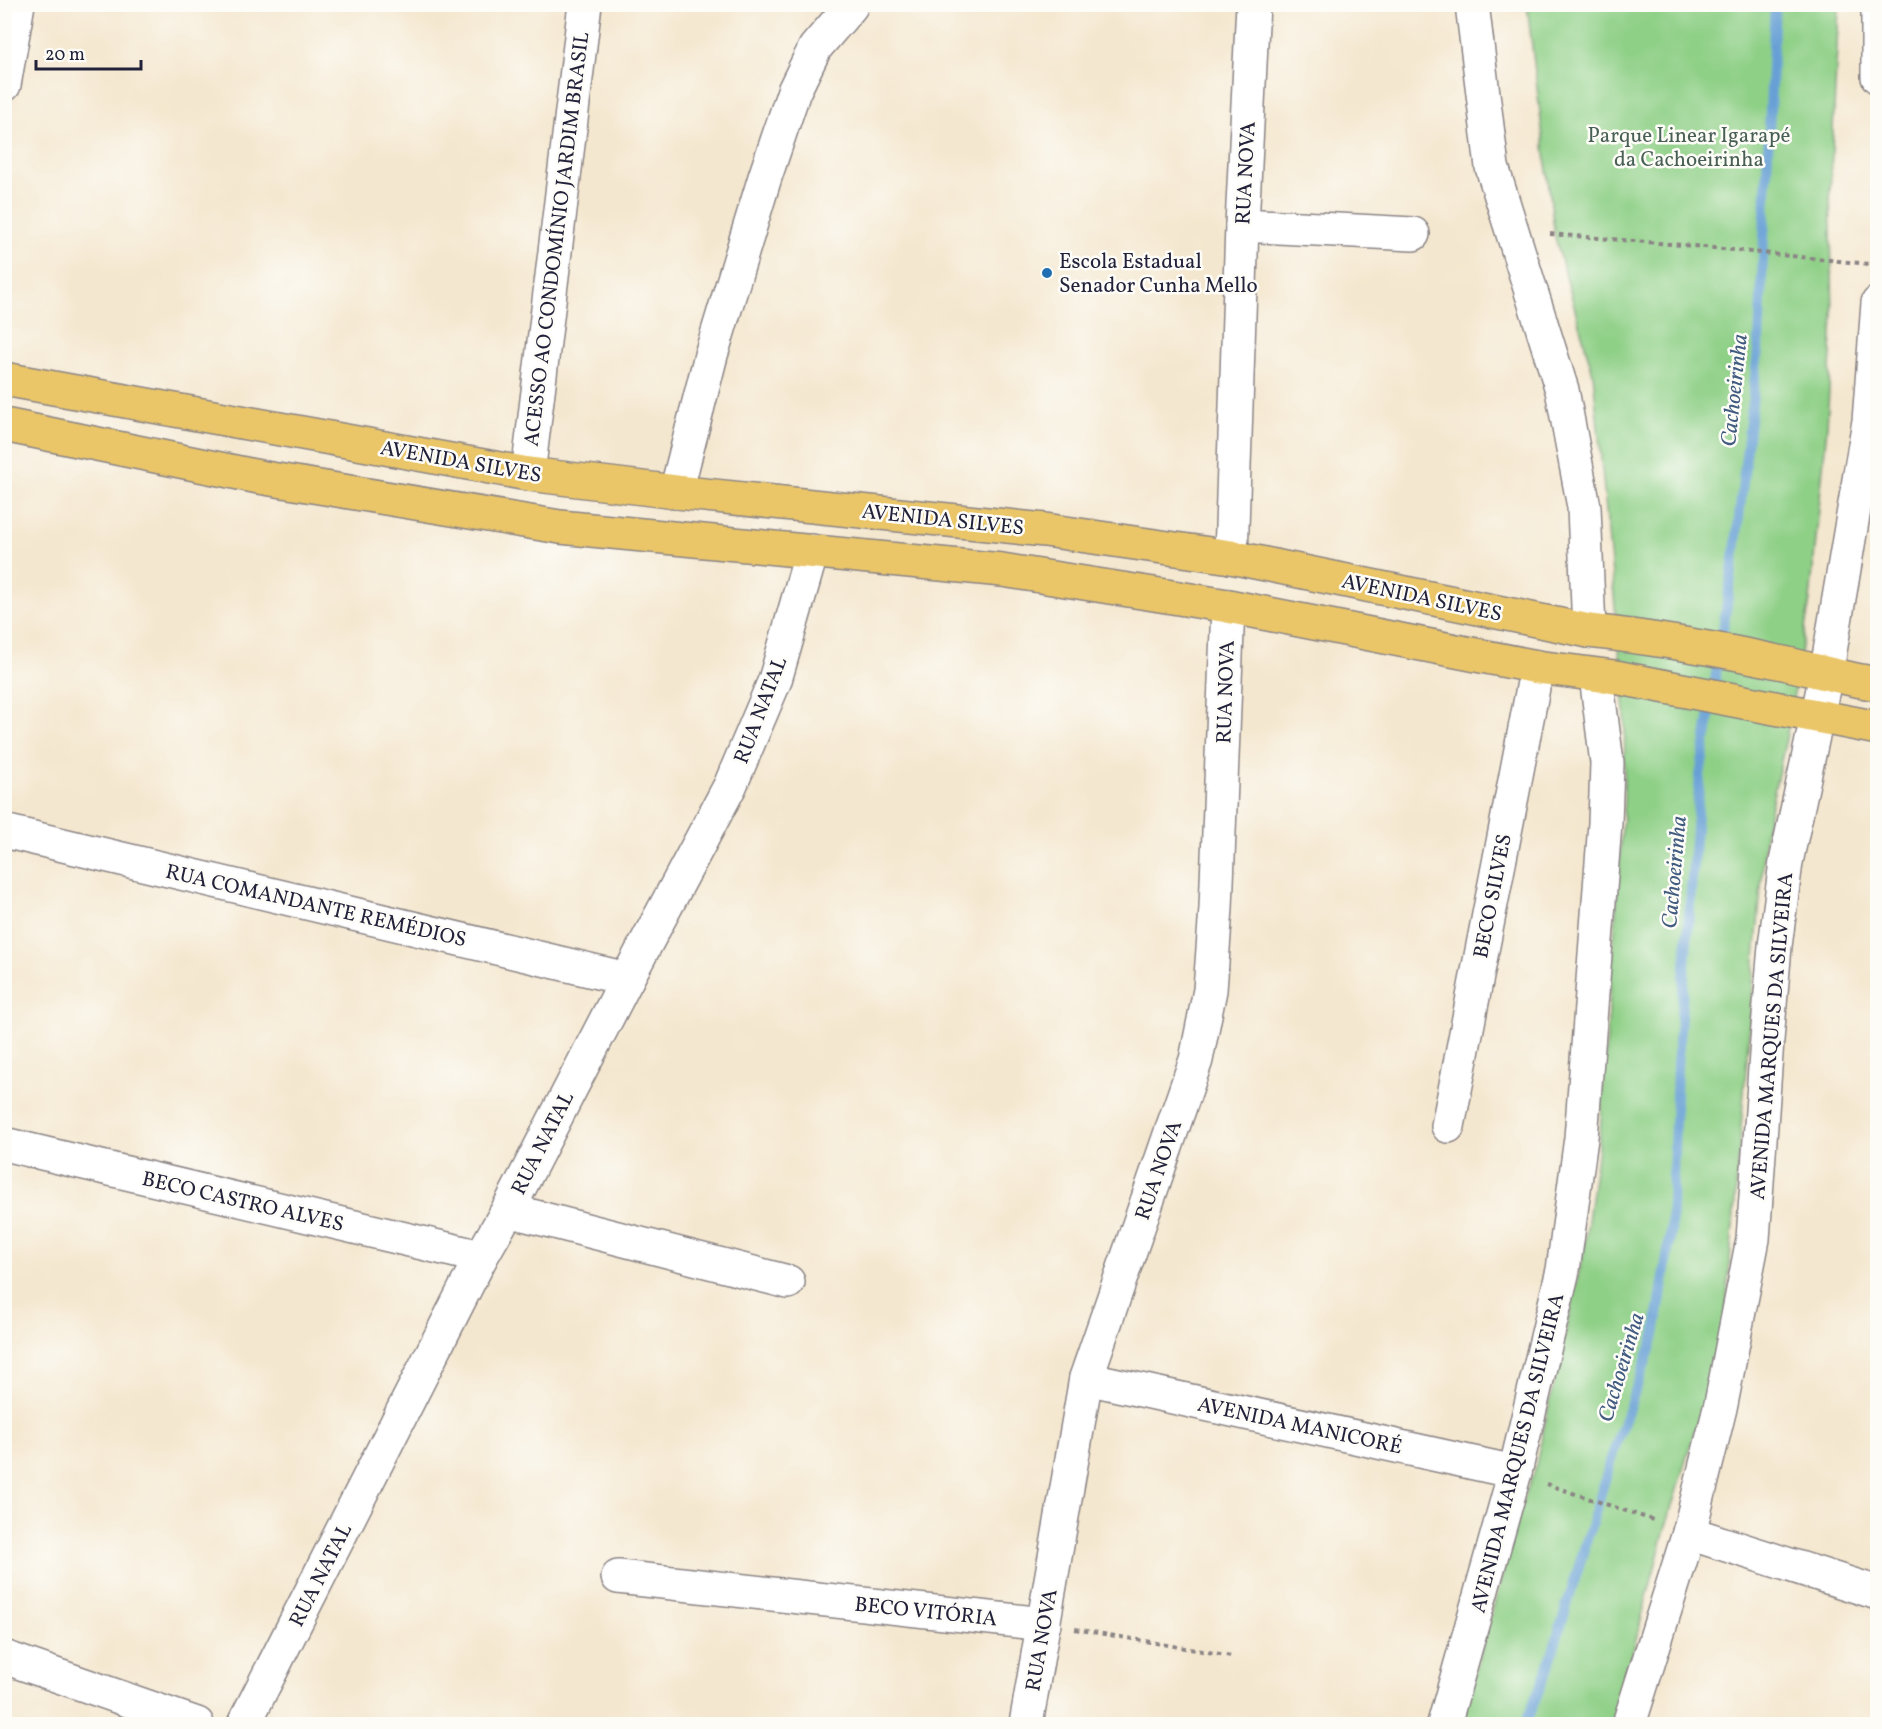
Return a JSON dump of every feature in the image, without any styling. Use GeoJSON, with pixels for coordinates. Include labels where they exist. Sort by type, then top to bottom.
{"type":"FeatureCollection","features":[{"type":"Feature","properties":{"kind":"main road","name":"AVENIDA SILVES"},"geometry":{"type":"LineString","coordinates":[[4,379],[528,474],[676,492],[1046,530],[1231,557],[1589,631],[1624,635],[1789,665],[1826,675],[1878,684]]}},
{"type":"Feature","properties":{"kind":"main road"},"geometry":{"type":"LineString","coordinates":[[4,425],[259,477],[561,527],[1002,570],[1228,606],[1537,667],[1606,677],[1878,728]]}},
{"type":"Feature","properties":{"kind":"street"},"geometry":{"type":"LineString","coordinates":[[4,85],[18,4]]}},
{"type":"Feature","properties":{"kind":"street","name":"ACESSO AO CONDOMÍNIO JARDIM BRASIL"},"geometry":{"type":"LineString","coordinates":[[528,474],[585,4]]}},
{"type":"Feature","properties":{"kind":"street","name":"RUA NOVA"},"geometry":{"type":"LineString","coordinates":[[1231,557],[1242,225],[1253,4]]}},
{"type":"Feature","properties":{"kind":"street"},"geometry":{"type":"LineString","coordinates":[[1472,4],[1492,167],[1562,390],[1584,507],[1589,631]]}},
{"type":"Feature","properties":{"kind":"street"},"geometry":{"type":"LineString","coordinates":[[676,492],[711,355],[765,177],[794,91],[815,48],[851,6]]}},
{"type":"Feature","properties":{"kind":"street"},"geometry":{"type":"LineString","coordinates":[[1878,12],[1878,77]]}},
{"type":"Feature","properties":{"kind":"street"},"geometry":{"type":"LineString","coordinates":[[1242,225],[1413,234]]}},
{"type":"Feature","properties":{"kind":"street","name":"AVENIDA MARQUES DA SILVEIRA"},"geometry":{"type":"LineString","coordinates":[[1629,1725],[1675,1528],[1721,1404],[1753,1239],[1775,946],[1803,713],[1826,675],[1869,422],[1878,303]]}},
{"type":"Feature","properties":{"kind":"street","name":"RUA NATAL"},"geometry":{"type":"LineString","coordinates":[[244,1725],[481,1257],[508,1210],[730,786],[775,680],[812,551]]}},
{"type":"Feature","properties":{"kind":"street","name":"RUA NOVA"},"geometry":{"type":"LineString","coordinates":[[1026,1725],[1086,1378],[1196,1060],[1210,990],[1216,908],[1228,606]]}},
{"type":"Feature","properties":{"kind":"street","name":"BECO SILVES"},"geometry":{"type":"LineString","coordinates":[[1448,1126],[1537,667]]}},
{"type":"Feature","properties":{"kind":"street","name":"AVENIDA MARQUES DA SILVEIRA"},"geometry":{"type":"LineString","coordinates":[[1444,1725],[1515,1472],[1563,1270],[1581,1138],[1605,823],[1606,677]]}},
{"type":"Feature","properties":{"kind":"street","name":"RUA COMANDANTE REMÉDIOS"},"geometry":{"type":"LineString","coordinates":[[4,831],[627,979]]}},
{"type":"Feature","properties":{"kind":"street","name":"BECO CASTRO ALVES"},"geometry":{"type":"LineString","coordinates":[[4,1144],[481,1257]]}},
{"type":"Feature","properties":{"kind":"street"},"geometry":{"type":"LineString","coordinates":[[508,1210],[788,1281]]}},
{"type":"Feature","properties":{"kind":"street","name":"AVENIDA MANICORÉ"},"geometry":{"type":"LineString","coordinates":[[1086,1378],[1515,1472]]}},
{"type":"Feature","properties":{"kind":"street"},"geometry":{"type":"LineString","coordinates":[[1675,1528],[1878,1593]]}},
{"type":"Feature","properties":{"kind":"street","name":"BECO VITÓRIA"},"geometry":{"type":"LineString","coordinates":[[618,1577],[1044,1624]]}},
{"type":"Feature","properties":{"kind":"street"},"geometry":{"type":"LineString","coordinates":[[4,1657],[197,1725]]}},
{"type":"Feature","properties":{"kind":"path"},"geometry":{"type":"LineString","coordinates":[[1512,231],[1694,246],[1878,266]]}},
{"type":"Feature","properties":{"kind":"path"},"geometry":{"type":"LineString","coordinates":[[1554,1487],[1675,1528]]}},
{"type":"Feature","properties":{"kind":"path"},"geometry":{"type":"LineString","coordinates":[[1044,1624],[1231,1656]]}},
{"type":"Feature","properties":{"kind":"green space","name":"Parque Linear Igarapé da Cachoeirinha"},"geometry":{"type":"Polygon","coordinates":[[[1527,5],[1839,5],[1830,193],[1833,315],[1827,427],[1810,600],[1786,739],[1766,827],[1724,1333],[1663,1536],[1614,1724],[1461,1724],[1524,1497],[1534,1473],[1584,1250],[1600,1133],[1624,800],[1625,712],[1593,374],[1555,237],[1527,5]]]}},
{"type":"Feature","properties":{"kind":"waterway","name":"Cachoeirinha"},"geometry":{"type":"LineString","coordinates":[[1525,1724],[1548,1668],[1614,1450],[1655,1335],[1671,1231],[1677,1067],[1700,776],[1735,552],[1759,342],[1775,4]]}},
{"type":"Feature","properties":{"kind":"place","name":"Escola Estadual Senador Cunha Mello"},"geometry":{"type":"Point","coordinates":[1047,273]}}]}
